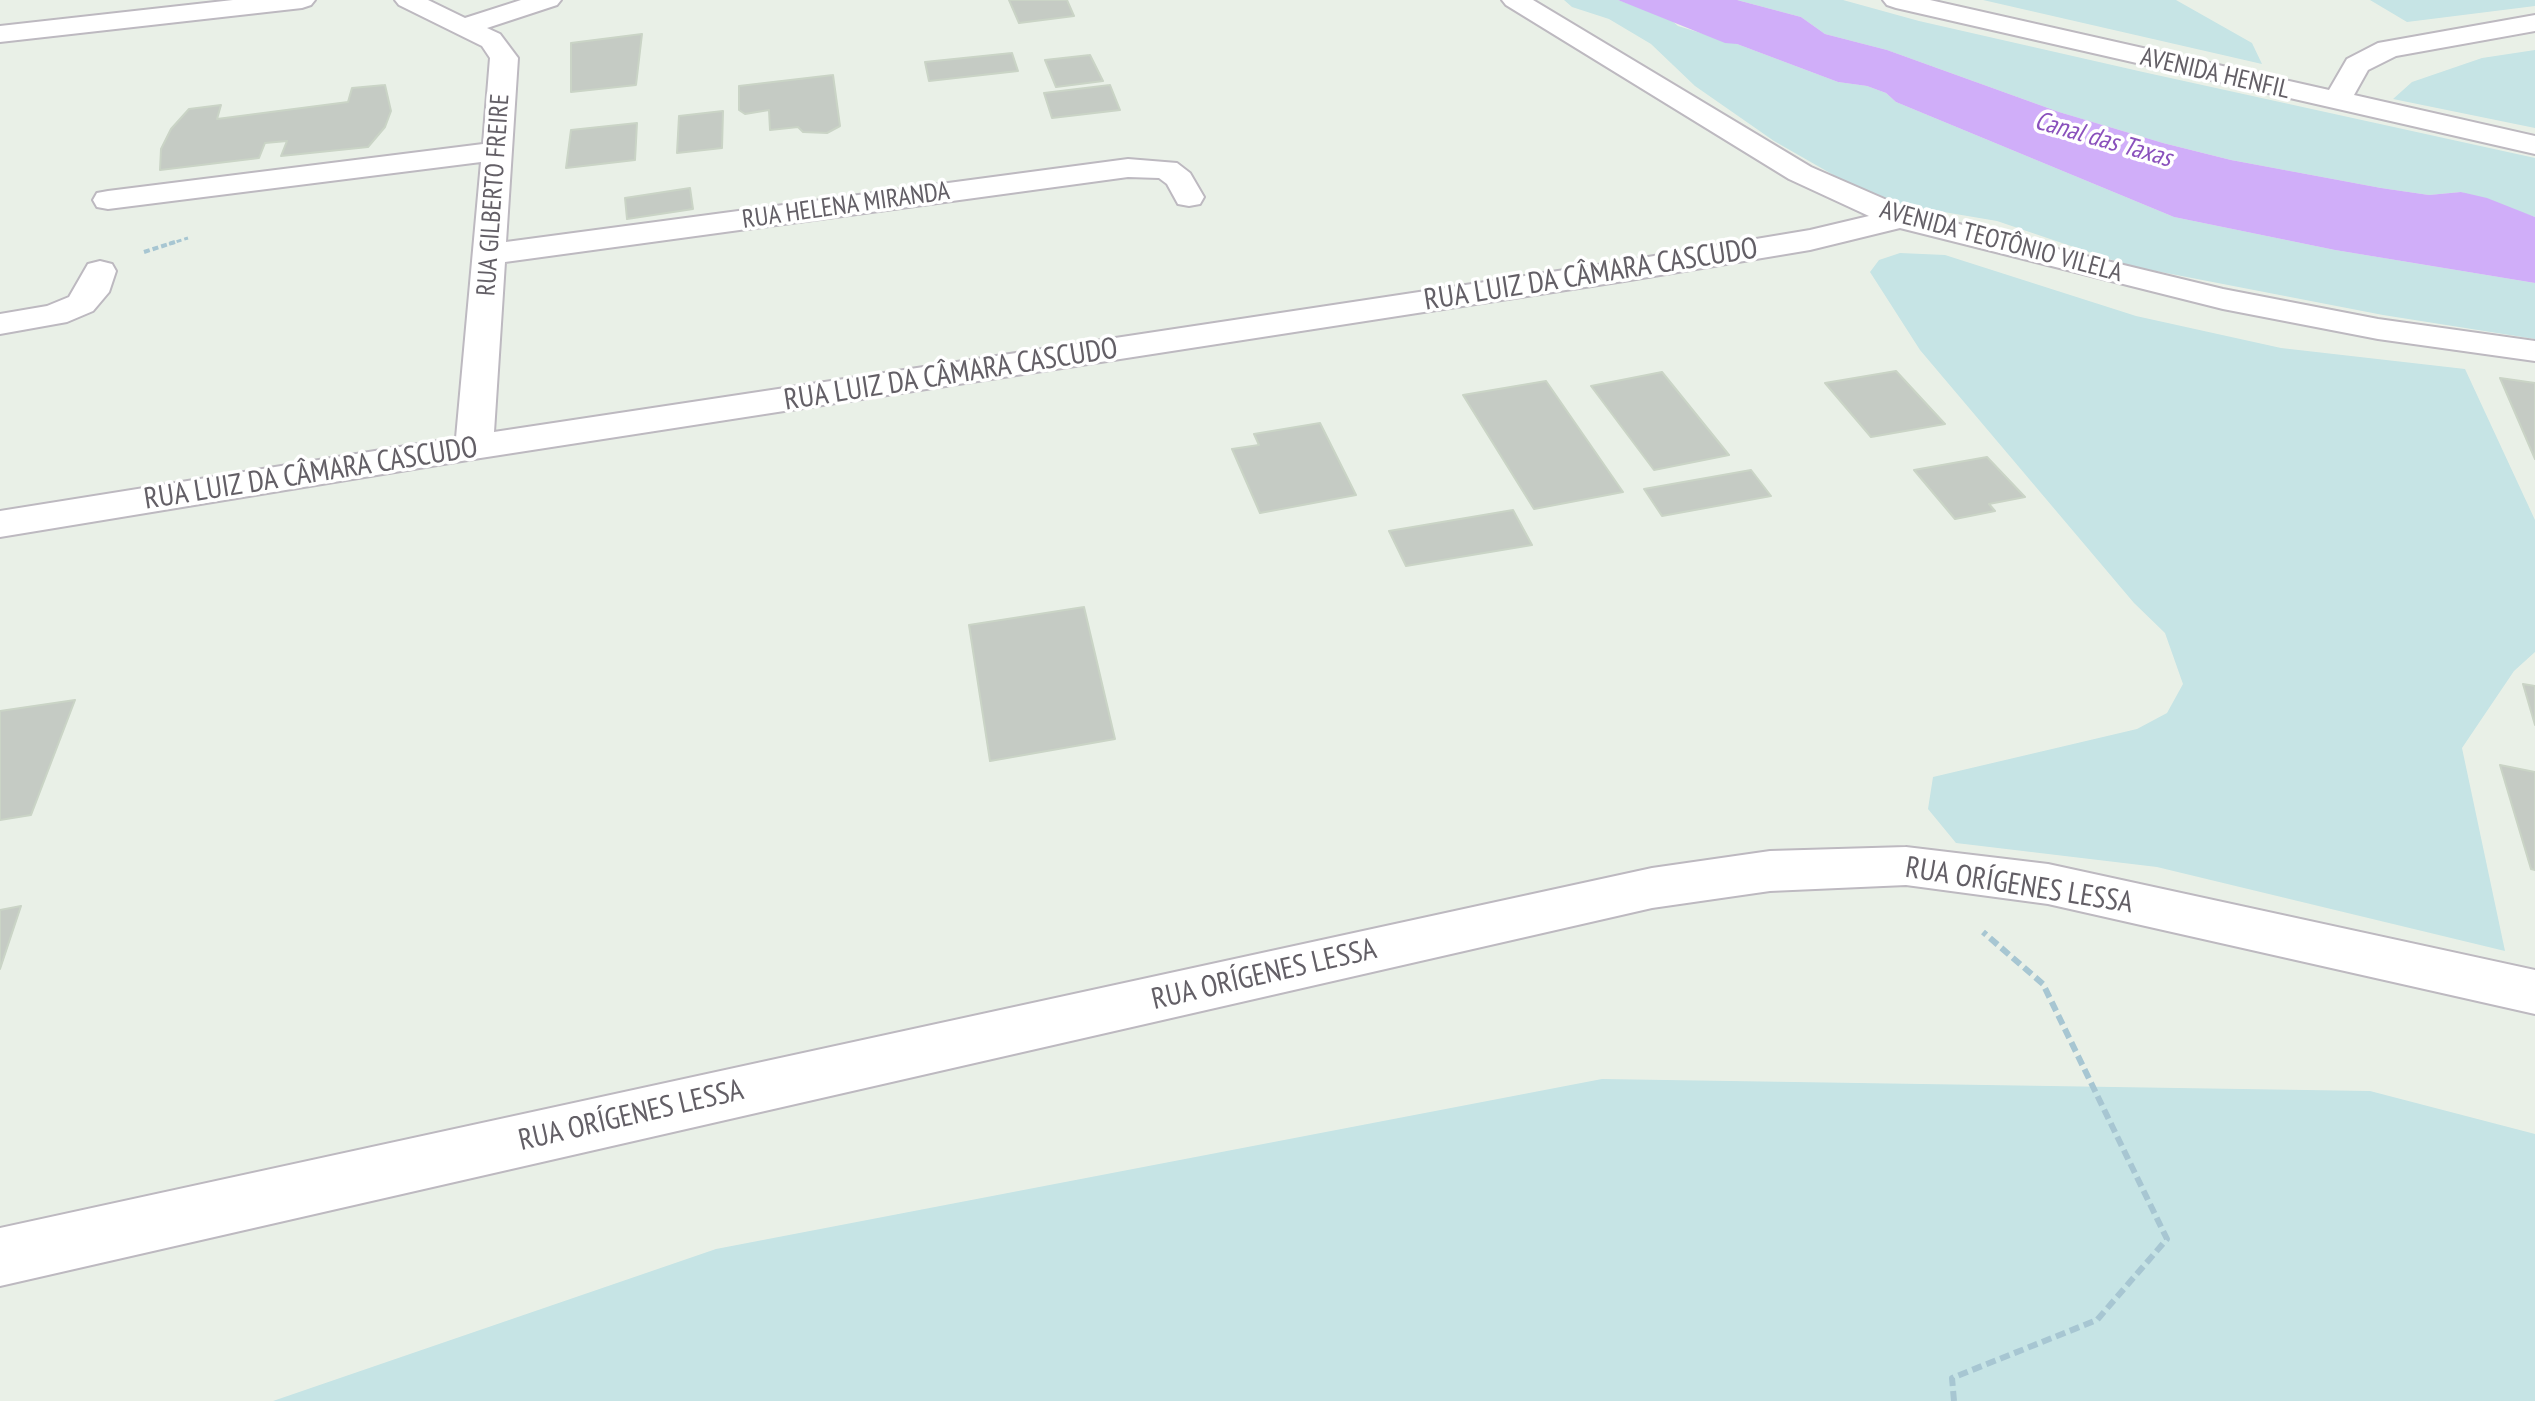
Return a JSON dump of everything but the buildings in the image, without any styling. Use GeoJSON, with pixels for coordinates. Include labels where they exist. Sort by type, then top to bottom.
{"type":"FeatureCollection","features":[{"type":"Feature","properties":{"kind":"street"},"geometry":{"type":"LineString","coordinates":[[0,34],[302,0]]}},
{"type":"Feature","properties":{"kind":"street","name":"RUA GILBERTO FREIRE"},"geometry":{"type":"LineString","coordinates":[[408,0],[491,40],[504,58],[474,447]]}},
{"type":"Feature","properties":{"kind":"street"},"geometry":{"type":"LineString","coordinates":[[465,26],[548,0]]}},
{"type":"Feature","properties":{"kind":"street","name":"AVENIDA TEOTÔNIO VILELA"},"geometry":{"type":"LineString","coordinates":[[1515,0],[1800,173],[1901,218],[1986,242],[2223,299],[2378,329],[2535,351]]}},
{"type":"Feature","properties":{"kind":"street","name":"AVENIDA HENFIL"},"geometry":{"type":"LineString","coordinates":[[1896,0],[2535,145]]}},
{"type":"Feature","properties":{"kind":"street"},"geometry":{"type":"LineString","coordinates":[[2336,102],[2357,65],[2388,49],[2535,23]]}},
{"type":"Feature","properties":{"kind":"street"},"geometry":{"type":"LineString","coordinates":[[108,200],[497,151]]}},
{"type":"Feature","properties":{"kind":"street","name":"RUA HELENA MIRANDA"},"geometry":{"type":"LineString","coordinates":[[490,254],[1128,168],[1166,169],[1179,179],[1189,197]]}},
{"type":"Feature","properties":{"kind":"street","name":"RUA LUIZ DA CÂMARA CASCUDO"},"geometry":{"type":"LineString","coordinates":[[0,524],[474,447],[1624,271],[1810,240],[1901,218]]}},
{"type":"Feature","properties":{"kind":"street"},"geometry":{"type":"LineString","coordinates":[[0,324],[55,315],[81,304],[92,292],[100,271]]}},
{"type":"Feature","properties":{"kind":"street","name":"RUA ORÍGENES LESSA"},"geometry":{"type":"LineString","coordinates":[[0,1257],[1652,888],[1770,871],[1906,866],[2048,884],[2535,992]]}},
{"type":"Feature","properties":{"kind":"path"},"geometry":{"type":"LineString","coordinates":[[100,271],[189,237]]}},
{"type":"Feature","properties":{"kind":"path"},"geometry":{"type":"LineString","coordinates":[[1954,1401],[1952,1378],[2097,1320],[2167,1239],[2043,984],[1975,925]]}},
{"type":"Feature","properties":{"kind":"shaded area"},"geometry":{"type":"Polygon","coordinates":[[[1564,0],[1618,0],[1670,19],[1678,26],[1737,44],[1838,82],[1867,86],[1886,93],[1896,102],[2174,217],[2335,250],[2535,283],[2535,339],[2383,315],[2130,266],[1997,221],[1879,201],[1774,141],[1695,86],[1651,44],[1609,19],[1572,7],[1564,0]]]}},
{"type":"Feature","properties":{"kind":"shaded area"},"geometry":{"type":"Polygon","coordinates":[[[1737,0],[1843,0],[1919,21],[2535,158],[2535,217],[2461,192],[2429,195],[2381,188],[2231,160],[2163,143],[2059,112],[1887,50],[1825,34],[1801,17],[1737,0]]]}},
{"type":"Feature","properties":{"kind":"shaded area"},"geometry":{"type":"Polygon","coordinates":[[[1983,0],[2176,0],[2252,43],[2262,64],[1983,0]]]}},
{"type":"Feature","properties":{"kind":"shaded area"},"geometry":{"type":"Polygon","coordinates":[[[2370,0],[2535,0],[2535,6],[2407,22],[2370,0]]]}},
{"type":"Feature","properties":{"kind":"shaded area"},"geometry":{"type":"Polygon","coordinates":[[[2535,50],[2535,128],[2393,99],[2412,82],[2482,58],[2535,50]]]}},
{"type":"Feature","properties":{"kind":"shaded area"},"geometry":{"type":"Polygon","coordinates":[[[1900,253],[1945,255],[2136,316],[2281,348],[2465,369],[2535,520],[2535,652],[2514,671],[2462,748],[2505,951],[2157,867],[1956,843],[1928,809],[1933,777],[2137,729],[2167,713],[2183,684],[2165,633],[2134,603],[1920,350],[1870,272],[1879,260],[1900,253]]]}},
{"type":"Feature","properties":{"kind":"shaded area"},"geometry":{"type":"Polygon","coordinates":[[[1602,1079],[2370,1091],[2535,1134],[2535,1401],[273,1401],[716,1249],[1602,1079]]]}},
{"type":"Feature","properties":{"kind":"water","name":"Canal das Taxas"},"geometry":{"type":"Polygon","coordinates":[[[1618,0],[1737,0],[1801,17],[1825,34],[1887,50],[2059,112],[2163,143],[2231,160],[2381,188],[2429,195],[2461,192],[2487,198],[2535,217],[2535,283],[2335,250],[2174,217],[1896,102],[1886,93],[1867,86],[1838,82],[1737,44],[1725,43],[1618,0]]]}}]}
